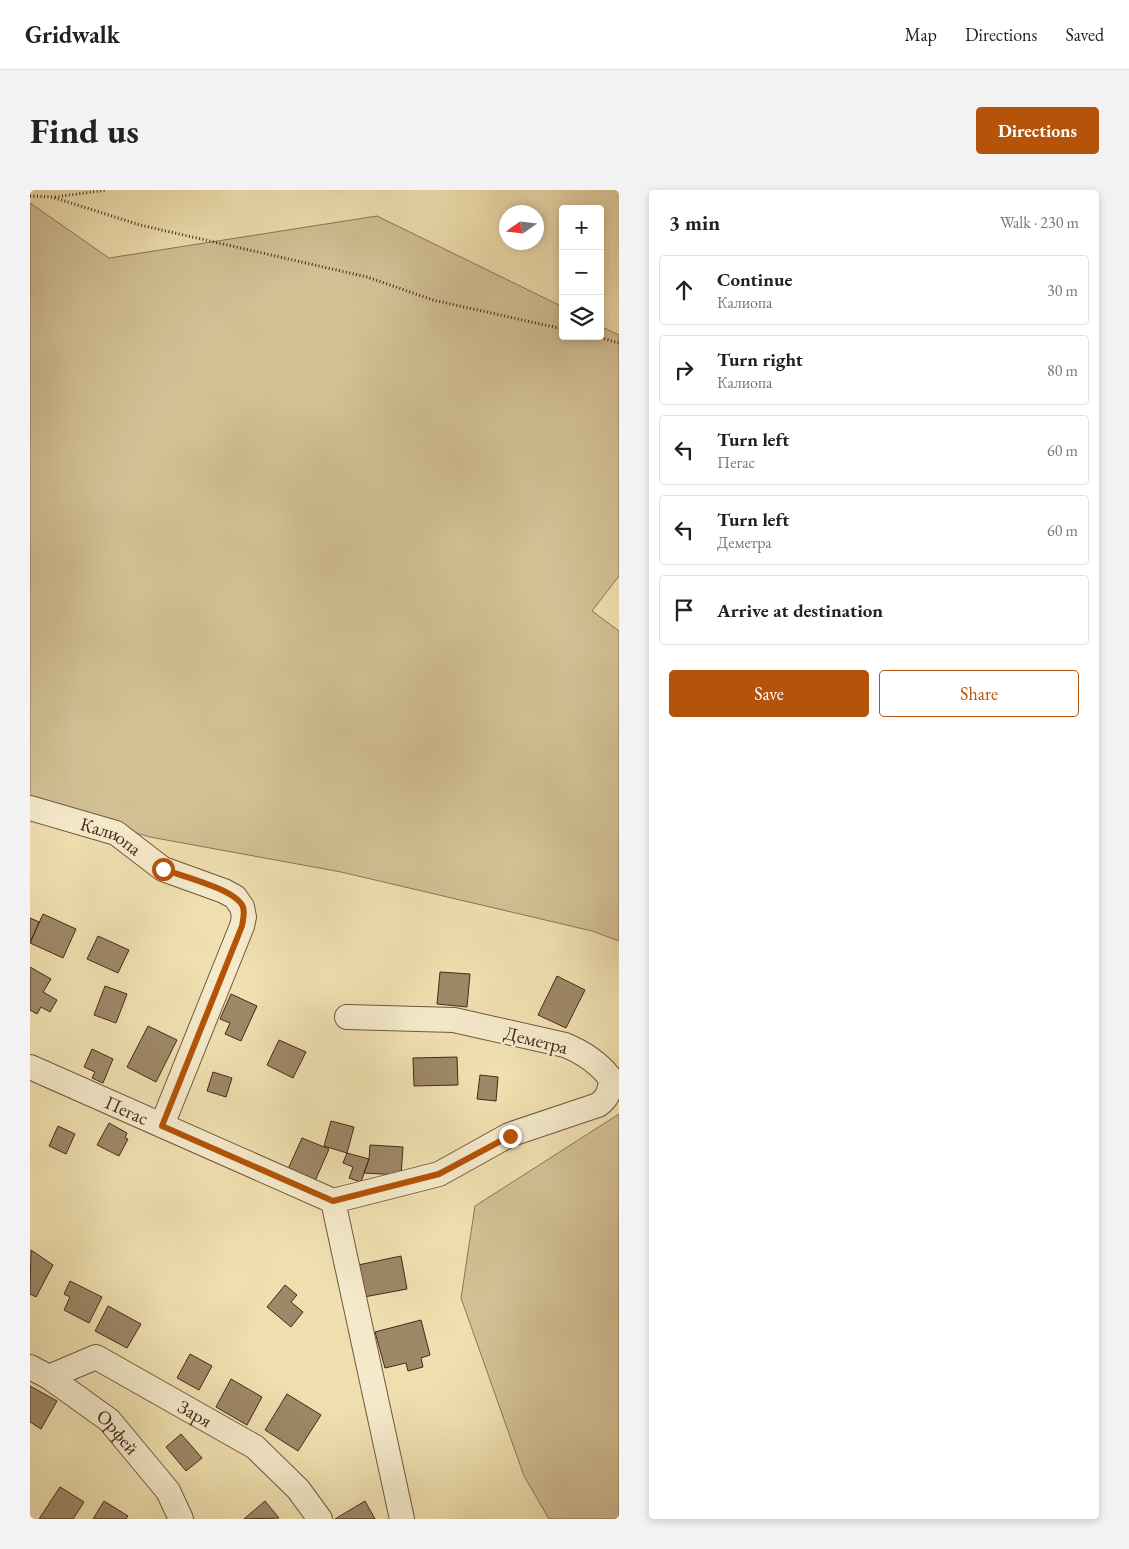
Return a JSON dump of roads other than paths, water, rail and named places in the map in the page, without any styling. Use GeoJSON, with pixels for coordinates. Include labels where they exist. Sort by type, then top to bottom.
{"type":"FeatureCollection","features":[{"type":"Feature","properties":{"kind":"street","name":"Калиопа"},"geometry":{"type":"LineString","coordinates":[[30,808],[116,833],[163,869],[224,891],[235,897],[242,906],[244,917],[242,926],[162,1126]]}},
{"type":"Feature","properties":{"kind":"street","name":"Деметра"},"geometry":{"type":"LineString","coordinates":[[333,1201],[439,1174],[510,1136],[598,1105],[606,1099],[611,1089],[611,1079],[605,1070],[576,1050],[565,1045],[454,1020],[347,1018]]}},
{"type":"Feature","properties":{"kind":"street","name":"Пегас"},"geometry":{"type":"LineString","coordinates":[[30,1067],[333,1201]]}},
{"type":"Feature","properties":{"kind":"street"},"geometry":{"type":"LineString","coordinates":[[333,1201],[402,1519]]}},
{"type":"Feature","properties":{"kind":"street","name":"Заря"},"geometry":{"type":"LineString","coordinates":[[39,1372],[96,1357],[255,1447],[298,1489],[320,1519]]}},
{"type":"Feature","properties":{"kind":"street","name":"Орфей"},"geometry":{"type":"LineString","coordinates":[[39,1372],[109,1420],[168,1491],[182,1519]]}}]}
